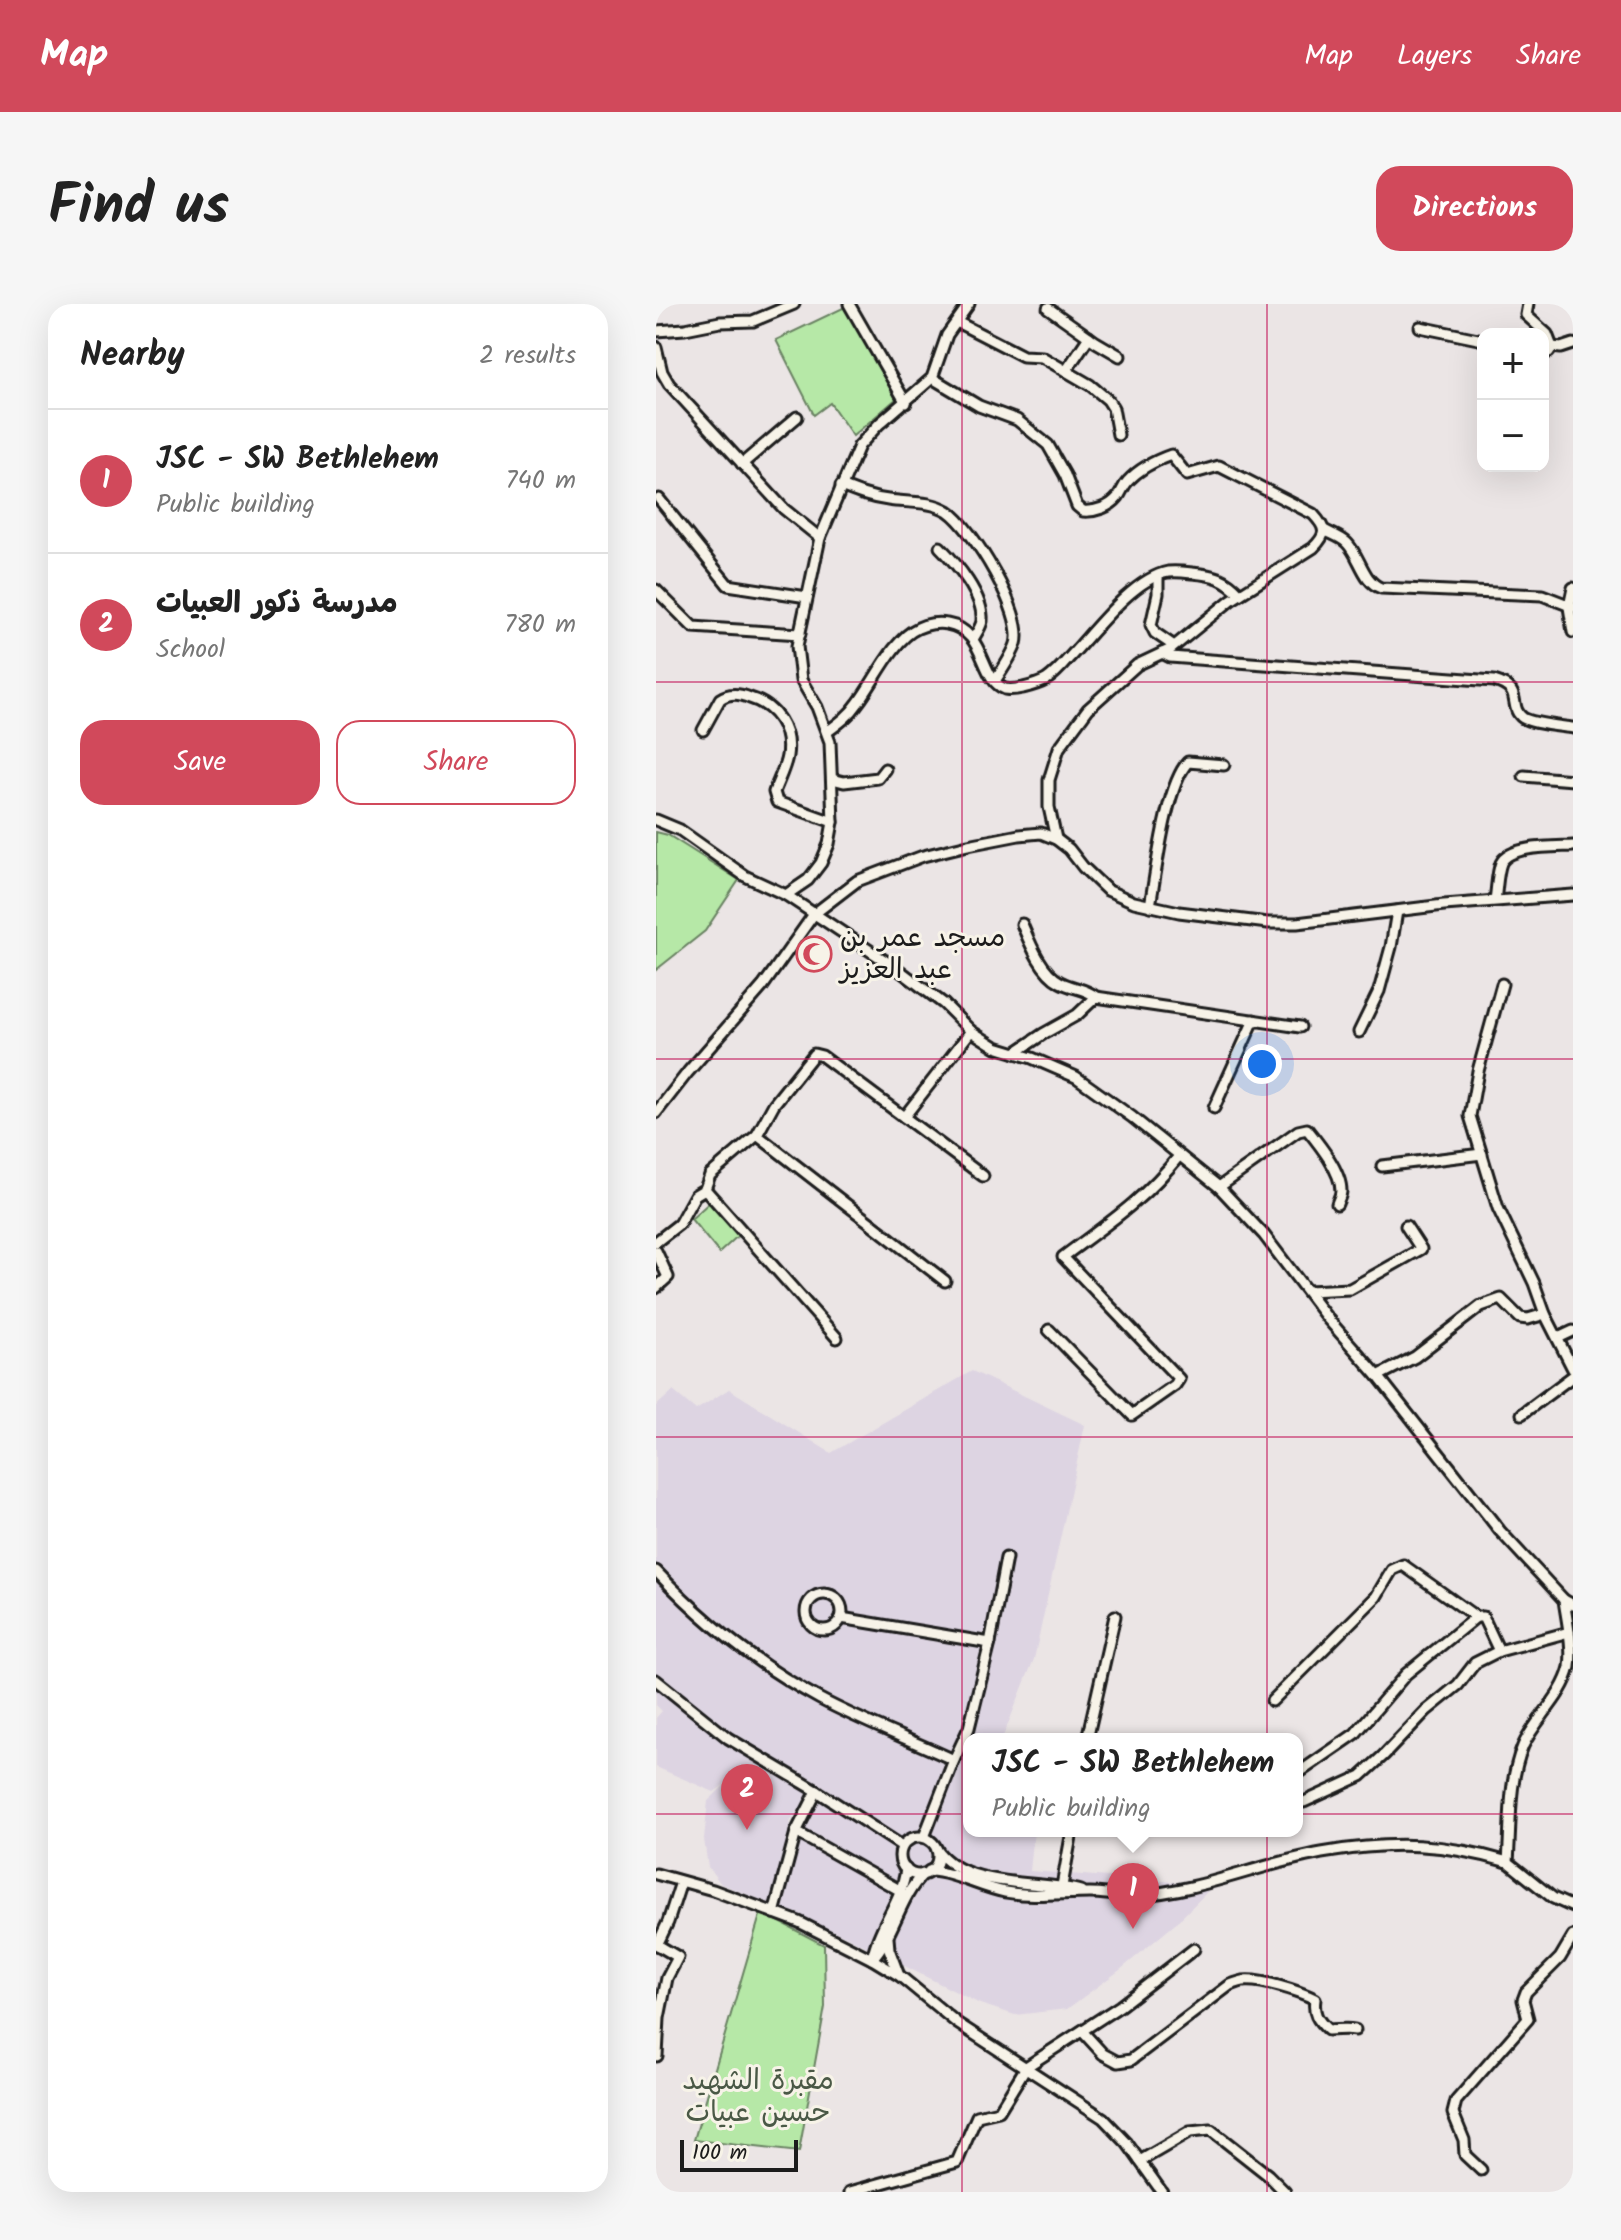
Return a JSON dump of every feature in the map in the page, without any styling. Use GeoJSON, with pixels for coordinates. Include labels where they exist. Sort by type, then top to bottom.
{"type":"FeatureCollection","features":[{"type":"Feature","properties":{"kind":"street"},"geometry":{"type":"LineString","coordinates":[[780,304],[793,305]]}},
{"type":"Feature","properties":{"kind":"street"},"geometry":{"type":"LineString","coordinates":[[849,304],[906,403]]}},
{"type":"Feature","properties":{"kind":"street"},"geometry":{"type":"LineString","coordinates":[[786,895],[808,880],[821,863],[833,822],[830,742],[817,707],[801,680],[797,646],[820,538],[859,446],[879,424],[932,378],[947,335],[969,304]]}},
{"type":"Feature","properties":{"kind":"street"},"geometry":{"type":"LineString","coordinates":[[1528,304],[1526,315],[1540,328]]}},
{"type":"Feature","properties":{"kind":"street"},"geometry":{"type":"LineString","coordinates":[[656,331],[753,321],[793,305]]}},
{"type":"Feature","properties":{"kind":"street"},"geometry":{"type":"LineString","coordinates":[[1048,308],[1120,356]]}},
{"type":"Feature","properties":{"kind":"street"},"geometry":{"type":"LineString","coordinates":[[957,322],[1023,356],[1042,357],[1090,385],[1113,408],[1118,435]]}},
{"type":"Feature","properties":{"kind":"street"},"geometry":{"type":"LineString","coordinates":[[1420,327],[1477,339]]}},
{"type":"Feature","properties":{"kind":"street"},"geometry":{"type":"LineString","coordinates":[[1066,371],[1089,337]]}},
{"type":"Feature","properties":{"kind":"street"},"geometry":{"type":"LineString","coordinates":[[1549,350],[1573,344]]}},
{"type":"Feature","properties":{"kind":"street"},"geometry":{"type":"LineString","coordinates":[[656,347],[662,372],[669,384],[784,509],[820,538]]}},
{"type":"Feature","properties":{"kind":"street"},"geometry":{"type":"LineString","coordinates":[[932,378],[979,406],[1017,420],[1048,445],[1065,475],[1077,506],[1083,511],[1094,512],[1106,506],[1119,497],[1124,484],[1145,466],[1171,455],[1187,475],[1219,466],[1235,473],[1313,514],[1324,530],[1323,538],[1313,548],[1240,594],[1174,646],[1137,665],[1088,709],[1059,748],[1049,780],[1049,807],[1056,839]]}},
{"type":"Feature","properties":{"kind":"street"},"geometry":{"type":"LineString","coordinates":[[742,464],[797,417]]}},
{"type":"Feature","properties":{"kind":"street"},"geometry":{"type":"LineString","coordinates":[[841,486],[870,497],[925,503],[947,511],[970,535],[988,561],[1017,625],[1016,643],[995,681]]}},
{"type":"Feature","properties":{"kind":"street"},"geometry":{"type":"LineString","coordinates":[[659,499],[728,585],[807,597]]}},
{"type":"Feature","properties":{"kind":"street"},"geometry":{"type":"LineString","coordinates":[[1324,530],[1346,542],[1375,586],[1381,588],[1542,595],[1571,607]]}},
{"type":"Feature","properties":{"kind":"street"},"geometry":{"type":"LineString","coordinates":[[940,547],[968,582],[980,605],[982,624],[973,639]]}},
{"type":"Feature","properties":{"kind":"street"},"geometry":{"type":"LineString","coordinates":[[827,732],[857,705],[908,632],[922,626],[942,623],[959,626],[973,639],[995,681],[1006,689],[1017,689],[1045,680],[1089,638],[1112,610],[1136,589],[1158,576],[1182,572],[1205,574],[1229,581],[1240,594]]}},
{"type":"Feature","properties":{"kind":"street"},"geometry":{"type":"LineString","coordinates":[[1158,576],[1158,594],[1151,625],[1155,633],[1174,646]]}},
{"type":"Feature","properties":{"kind":"street"},"geometry":{"type":"LineString","coordinates":[[1573,588],[1573,632]]}},
{"type":"Feature","properties":{"kind":"street"},"geometry":{"type":"LineString","coordinates":[[656,590],[693,627],[800,634]]}},
{"type":"Feature","properties":{"kind":"street"},"geometry":{"type":"LineString","coordinates":[[1162,653],[1170,657],[1494,681],[1507,684],[1518,712],[1525,720],[1573,728]]}},
{"type":"Feature","properties":{"kind":"street"},"geometry":{"type":"LineString","coordinates":[[703,730],[720,699],[725,696],[749,697],[770,706],[785,730],[788,746],[787,759],[774,792],[777,802],[833,822]]}},
{"type":"Feature","properties":{"kind":"street"},"geometry":{"type":"LineString","coordinates":[[1150,906],[1167,811],[1182,769],[1188,762],[1224,765]]}},
{"type":"Feature","properties":{"kind":"street"},"geometry":{"type":"LineString","coordinates":[[832,779],[844,782],[878,778],[885,769]]}},
{"type":"Feature","properties":{"kind":"street"},"geometry":{"type":"LineString","coordinates":[[1524,776],[1573,780]]}},
{"type":"Feature","properties":{"kind":"street"},"geometry":{"type":"LineString","coordinates":[[656,820],[680,830],[745,876],[786,895],[910,978],[944,1004],[971,1031],[996,1047],[1076,1077],[1132,1117],[1219,1187],[1264,1235],[1327,1318],[1378,1376],[1500,1531],[1569,1603],[1570,1667],[1560,1689],[1524,1744],[1515,1770],[1508,1862]]}},
{"type":"Feature","properties":{"kind":"street"},"geometry":{"type":"LineString","coordinates":[[656,1113],[757,995],[814,914],[857,881],[923,856],[1041,833],[1069,849],[1107,890],[1134,902],[1179,912],[1268,923],[1297,923],[1495,900],[1573,895]]}},
{"type":"Feature","properties":{"kind":"street"},"geometry":{"type":"LineString","coordinates":[[1495,900],[1501,863],[1509,854],[1520,850],[1573,846]]}},
{"type":"Feature","properties":{"kind":"street"},"geometry":{"type":"LineString","coordinates":[[1359,1032],[1379,991],[1397,911]]}},
{"type":"Feature","properties":{"kind":"street"},"geometry":{"type":"LineString","coordinates":[[1022,924],[1035,956],[1059,982],[1082,988],[1096,997],[1300,1027]]}},
{"type":"Feature","properties":{"kind":"street"},"geometry":{"type":"LineString","coordinates":[[1502,984],[1478,1071],[1470,1116],[1498,1208],[1573,1369]]}},
{"type":"Feature","properties":{"kind":"street"},"geometry":{"type":"LineString","coordinates":[[1015,1053],[1077,1015],[1096,997]]}},
{"type":"Feature","properties":{"kind":"street"},"geometry":{"type":"LineString","coordinates":[[1214,1108],[1254,1020]]}},
{"type":"Feature","properties":{"kind":"street"},"geometry":{"type":"LineString","coordinates":[[904,1117],[971,1031]]}},
{"type":"Feature","properties":{"kind":"street"},"geometry":{"type":"LineString","coordinates":[[656,1242],[679,1224],[695,1195],[705,1189],[710,1175],[757,1135],[774,1104],[814,1054],[822,1056],[983,1176]]}},
{"type":"Feature","properties":{"kind":"street"},"geometry":{"type":"LineString","coordinates":[[1219,1187],[1298,1131],[1307,1129],[1332,1163],[1341,1191],[1337,1204]]}},
{"type":"Feature","properties":{"kind":"street"},"geometry":{"type":"LineString","coordinates":[[757,1135],[945,1281]]}},
{"type":"Feature","properties":{"kind":"street"},"geometry":{"type":"LineString","coordinates":[[1382,1166],[1482,1154]]}},
{"type":"Feature","properties":{"kind":"street"},"geometry":{"type":"LineString","coordinates":[[1049,1330],[1132,1415],[1175,1385],[1179,1379],[1063,1257],[1136,1203],[1179,1156]]}},
{"type":"Feature","properties":{"kind":"street"},"geometry":{"type":"LineString","coordinates":[[705,1189],[837,1338]]}},
{"type":"Feature","properties":{"kind":"street"},"geometry":{"type":"LineString","coordinates":[[1307,1291],[1350,1289],[1421,1249],[1406,1226]]}},
{"type":"Feature","properties":{"kind":"street"},"geometry":{"type":"LineString","coordinates":[[656,1251],[668,1277],[656,1288]]}},
{"type":"Feature","properties":{"kind":"street"},"geometry":{"type":"LineString","coordinates":[[1378,1376],[1415,1357],[1481,1306],[1501,1299],[1520,1318],[1545,1314]]}},
{"type":"Feature","properties":{"kind":"street"},"geometry":{"type":"LineString","coordinates":[[1558,1338],[1573,1331]]}},
{"type":"Feature","properties":{"kind":"street"},"geometry":{"type":"LineString","coordinates":[[1522,1414],[1573,1376]]}},
{"type":"Feature","properties":{"kind":"street"},"geometry":{"type":"LineString","coordinates":[[967,1733],[990,1643],[1006,1558]]}},
{"type":"Feature","properties":{"kind":"street"},"geometry":{"type":"LineString","coordinates":[[1272,1701],[1376,1597],[1392,1570],[1403,1565],[1476,1617],[1483,1617],[1499,1651]]}},
{"type":"Feature","properties":{"kind":"street"},"geometry":{"type":"LineString","coordinates":[[656,1571],[713,1625],[774,1672],[821,1700],[954,1760]]}},
{"type":"Feature","properties":{"kind":"street"},"geometry":{"type":"LineString","coordinates":[[1088,1733],[1115,1616]]}},
{"type":"Feature","properties":{"kind":"street"},"geometry":{"type":"LineString","coordinates":[[1303,1770],[1355,1734],[1406,1674],[1476,1617]]}},
{"type":"Feature","properties":{"kind":"street"},"geometry":{"type":"LineString","coordinates":[[841,1618],[990,1643]]}},
{"type":"Feature","properties":{"kind":"street"},"geometry":{"type":"LineString","coordinates":[[1304,1802],[1361,1776],[1426,1711],[1458,1685],[1475,1663],[1499,1651],[1569,1632]]}},
{"type":"Feature","properties":{"kind":"street"},"geometry":{"type":"LineString","coordinates":[[656,1680],[728,1738],[902,1846]]}},
{"type":"Feature","properties":{"kind":"street"},"geometry":{"type":"LineString","coordinates":[[924,1837],[963,1741]]}},
{"type":"Feature","properties":{"kind":"street"},"geometry":{"type":"LineString","coordinates":[[774,1913],[796,1832],[817,1791]]}},
{"type":"Feature","properties":{"kind":"street"},"geometry":{"type":"LineString","coordinates":[[796,1832],[901,1891]]}},
{"type":"Feature","properties":{"kind":"street"},"geometry":{"type":"LineString","coordinates":[[1088,1893],[1062,1886],[1017,1883],[971,1872],[944,1858],[924,1837],[911,1838],[902,1846],[900,1858],[906,1869],[917,1874],[945,1873],[1006,1892],[1136,1896],[1184,1889],[1326,1852],[1431,1845],[1470,1851],[1508,1862],[1553,1898],[1573,1907]]}},
{"type":"Feature","properties":{"kind":"street"},"geometry":{"type":"LineString","coordinates":[[1062,1886],[1071,1837]]}},
{"type":"Feature","properties":{"kind":"street"},"geometry":{"type":"LineString","coordinates":[[872,1959],[884,1946],[911,1888],[936,1862],[937,1850]]}},
{"type":"Feature","properties":{"kind":"street"},"geometry":{"type":"LineString","coordinates":[[872,1959],[875,1945],[901,1891],[906,1869]]}},
{"type":"Feature","properties":{"kind":"street"},"geometry":{"type":"LineString","coordinates":[[656,1874],[713,1890],[799,1922],[900,1976],[957,2023],[1103,2118],[1127,2143],[1162,2192]]}},
{"type":"Feature","properties":{"kind":"street"},"geometry":{"type":"LineString","coordinates":[[657,2056],[659,2018],[667,1978],[678,1957],[656,1945],[668,1922],[681,1882]]}},
{"type":"Feature","properties":{"kind":"street"},"geometry":{"type":"LineString","coordinates":[[1481,2170],[1465,2155],[1464,2140],[1453,2113],[1456,2101],[1528,2019],[1523,2000],[1526,1992],[1560,1958],[1573,1936]]}},
{"type":"Feature","properties":{"kind":"street"},"geometry":{"type":"LineString","coordinates":[[888,1937],[889,1949],[900,1976]]}},
{"type":"Feature","properties":{"kind":"street"},"geometry":{"type":"LineString","coordinates":[[850,2192],[957,2162],[977,2116],[999,2111],[1026,2067],[1120,2006],[1194,1949]]}},
{"type":"Feature","properties":{"kind":"street"},"geometry":{"type":"LineString","coordinates":[[1082,2031],[1103,2054],[1118,2062],[1131,2060],[1230,1985],[1243,1981],[1303,1993],[1315,1999],[1316,2017],[1328,2030],[1355,2030]]}},
{"type":"Feature","properties":{"kind":"street"},"geometry":{"type":"LineString","coordinates":[[1140,2161],[1190,2132],[1211,2130],[1268,2175],[1284,2192]]}},
{"type":"Feature","properties":{"kind":"shaded area"},"geometry":{"type":"Polygon","coordinates":[[[972,1371],[1085,1425],[1034,1659],[1004,1733],[963,1733],[963,1837],[1033,1837],[1030,1871],[1214,1885],[1174,1925],[1067,2009],[1015,2015],[980,2004],[845,1936],[782,1909],[802,1806],[791,1820],[771,1904],[721,1884],[708,1867],[704,1839],[708,1801],[729,1781],[714,1792],[656,1767],[656,1718],[662,1711],[656,1705],[656,1406],[673,1391],[696,1410],[729,1389],[831,1453],[972,1371]]]}},
{"type":"Feature","properties":{"kind":"green space"},"geometry":{"type":"Polygon","coordinates":[[[845,307],[896,399],[853,436],[830,403],[814,415],[776,340],[845,307]]]}},
{"type":"Feature","properties":{"kind":"green space"},"geometry":{"type":"Polygon","coordinates":[[[656,832],[668,835],[739,880],[705,931],[656,970],[656,832]]]}},
{"type":"Feature","properties":{"kind":"green space"},"geometry":{"type":"Polygon","coordinates":[[[711,1201],[741,1233],[719,1253],[691,1219],[711,1201]]]}},
{"type":"Feature","properties":{"kind":"green space","name":"مقبرة الشهيد حسين عبيات"},"geometry":{"type":"Polygon","coordinates":[[[761,1912],[824,1945],[825,2007],[799,2152],[694,2140],[761,1912]]]}},
{"type":"Feature","properties":{"kind":"place","name":"مسجد عمر بن عبد العزيز"},"geometry":{"type":"Point","coordinates":[814,954]}},
{"type":"Feature","properties":{"kind":"place","name":"مدرسة ذكور العبيات"},"geometry":{"type":"Point","coordinates":[747,1830]}},
{"type":"Feature","properties":{"kind":"place","name":"JSC - SW Bethlehem"},"geometry":{"type":"Point","coordinates":[1133,1929]}}]}
